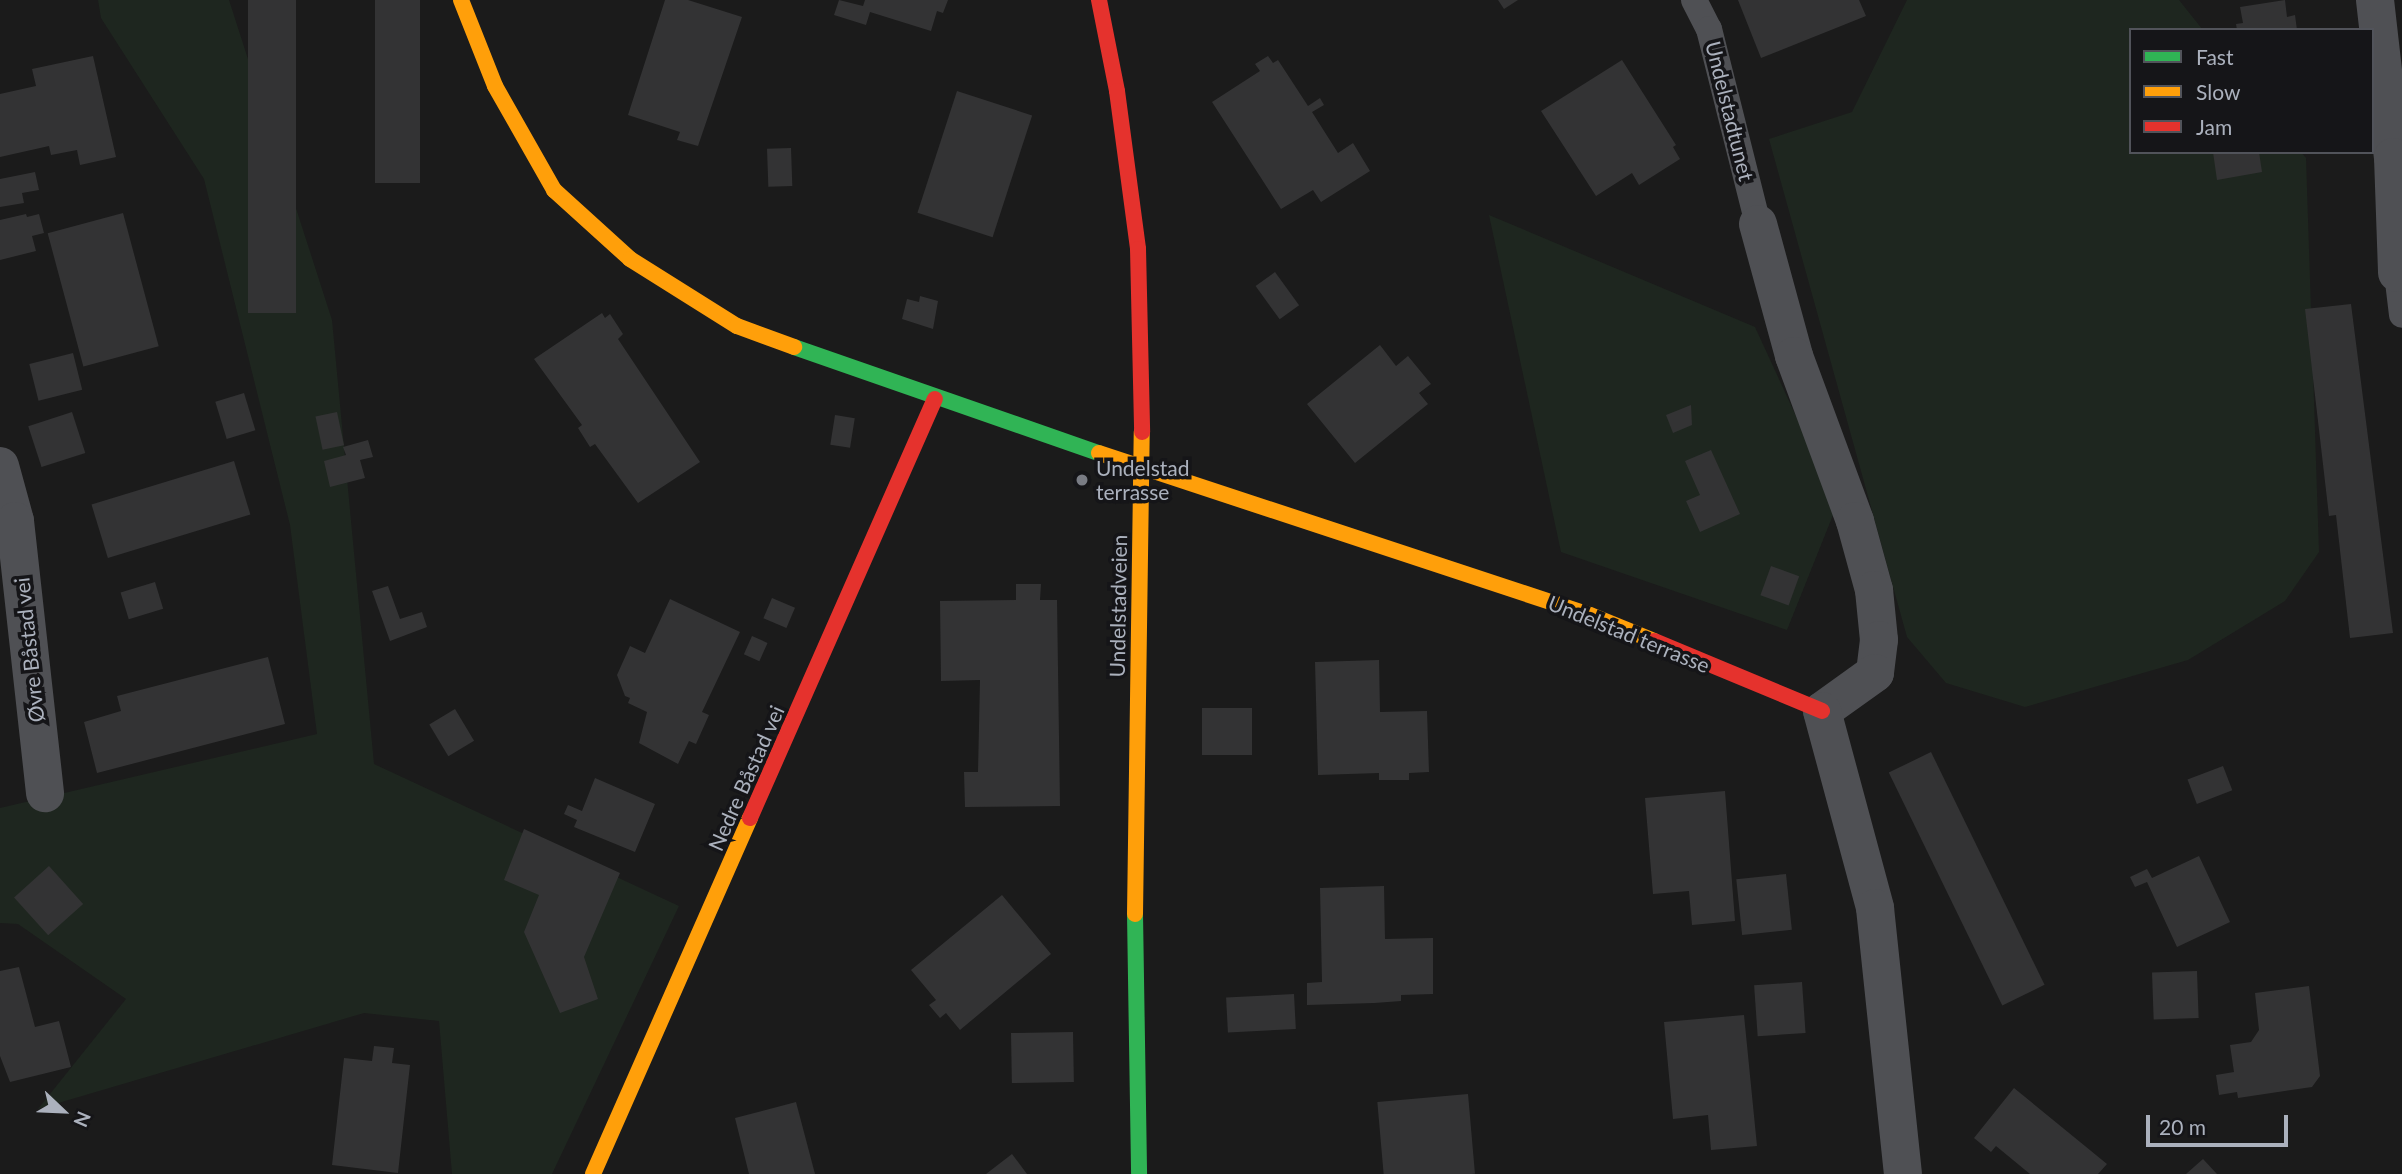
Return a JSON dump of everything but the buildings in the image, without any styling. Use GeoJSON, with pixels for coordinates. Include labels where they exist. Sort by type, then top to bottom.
{"type":"FeatureCollection","features":[{"type":"Feature","properties":{"kind":"street","name":"Undelstad terrasse"},"geometry":{"type":"LineString","coordinates":[[461,0],[495,86],[554,190],[630,259],[737,326],[935,399],[1590,615],[1822,711]]}},
{"type":"Feature","properties":{"kind":"street","name":"Undelstadveien"},"geometry":{"type":"LineString","coordinates":[[1099,0],[1117,90],[1138,249],[1143,467],[1134,835],[1139,1174]]}},
{"type":"Feature","properties":{"kind":"street"},"geometry":{"type":"LineString","coordinates":[[2375,0],[2393,157],[2397,273]]}},
{"type":"Feature","properties":{"kind":"street"},"geometry":{"type":"LineString","coordinates":[[1758,224],[1794,356],[1855,521],[1874,590],[1879,640],[1875,673],[1822,711],[1875,908],[1903,1174]]}},
{"type":"Feature","properties":{"kind":"street","name":"Nedre Båstad vei"},"geometry":{"type":"LineString","coordinates":[[593,1174],[935,399]]}},
{"type":"Feature","properties":{"kind":"street","name":"Øvre Båstad vei"},"geometry":{"type":"LineString","coordinates":[[0,466],[15,521],[45,793]]}},
{"type":"Feature","properties":{"kind":"lane","name":"Undelstadtunet"},"geometry":{"type":"LineString","coordinates":[[1693,0],[1709,29],[1758,224]]}},
{"type":"Feature","properties":{"kind":"lane"},"geometry":{"type":"LineString","coordinates":[[2397,273],[2402,315]]}},
{"type":"Feature","properties":{"kind":"shaded area"},"geometry":{"type":"Polygon","coordinates":[[[98,0],[229,0],[332,320],[374,764],[679,906],[552,1174],[452,1174],[439,1021],[364,1013],[38,1109],[126,999],[18,924],[0,923],[0,808],[317,734],[290,525],[204,179],[101,18],[98,0]]]}},
{"type":"Feature","properties":{"kind":"shaded area"},"geometry":{"type":"Polygon","coordinates":[[[1907,0],[2179,0],[2201,28],[2129,28],[2129,154],[2303,154],[2306,158],[2319,552],[2285,601],[2188,660],[2025,707],[1946,683],[1907,637],[1769,139],[1852,112],[1907,0]]]}},
{"type":"Feature","properties":{"kind":"shaded area"},"geometry":{"type":"Polygon","coordinates":[[[1489,215],[1755,327],[1837,505],[1787,630],[1561,552],[1489,215]]]}},
{"type":"Feature","properties":{"kind":"traffic: fast"},"geometry":{"type":"LineString","coordinates":[[794,347],[1099,453]]}},
{"type":"Feature","properties":{"kind":"traffic: fast"},"geometry":{"type":"LineString","coordinates":[[1135,914],[1139,1174]]}},
{"type":"Feature","properties":{"kind":"traffic: slow"},"geometry":{"type":"LineString","coordinates":[[461,0],[495,86],[554,190],[630,259],[737,326],[794,347]]}},
{"type":"Feature","properties":{"kind":"traffic: slow"},"geometry":{"type":"LineString","coordinates":[[1135,914],[1142,432]]}},
{"type":"Feature","properties":{"kind":"traffic: slow"},"geometry":{"type":"LineString","coordinates":[[1099,453],[1590,615],[1654,641]]}},
{"type":"Feature","properties":{"kind":"traffic: slow"},"geometry":{"type":"LineString","coordinates":[[593,1174],[750,818]]}},
{"type":"Feature","properties":{"kind":"traffic: jam"},"geometry":{"type":"LineString","coordinates":[[1099,0],[1117,91],[1138,249],[1142,432]]}},
{"type":"Feature","properties":{"kind":"traffic: jam"},"geometry":{"type":"LineString","coordinates":[[750,818],[935,399]]}},
{"type":"Feature","properties":{"kind":"traffic: jam"},"geometry":{"type":"LineString","coordinates":[[1654,641],[1822,711]]}},
{"type":"Feature","properties":{"kind":"place","name":"Undelstad terrasse"},"geometry":{"type":"Point","coordinates":[1082,480]}}]}
